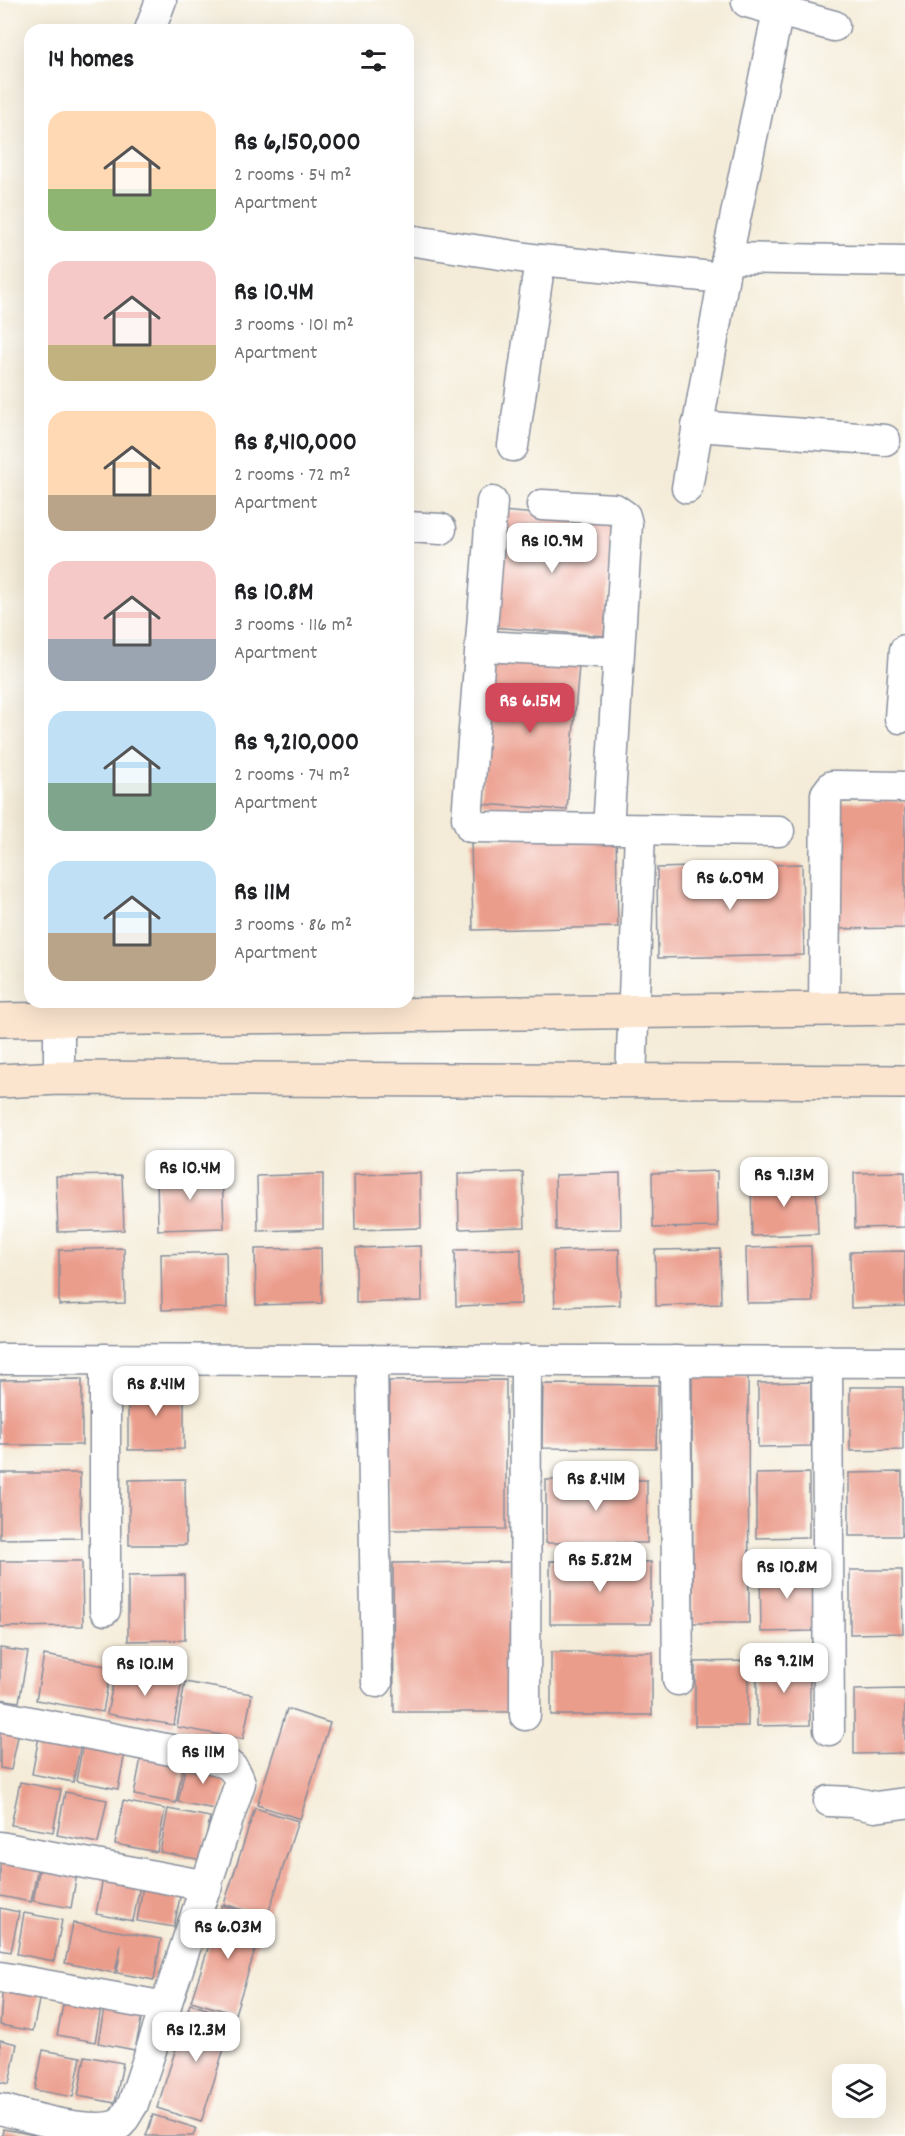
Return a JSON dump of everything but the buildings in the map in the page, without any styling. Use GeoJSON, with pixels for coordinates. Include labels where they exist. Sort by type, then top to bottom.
{"type":"FeatureCollection","features":[{"type":"Feature","properties":{"kind":"street"},"geometry":{"type":"LineString","coordinates":[[152,24],[161,0]]}},
{"type":"Feature","properties":{"kind":"street"},"geometry":{"type":"LineString","coordinates":[[747,2],[834,26]]}},
{"type":"Feature","properties":{"kind":"street"},"geometry":{"type":"LineString","coordinates":[[687,488],[725,268],[778,11]]}},
{"type":"Feature","properties":{"kind":"street"},"geometry":{"type":"LineString","coordinates":[[414,241],[540,260],[725,268],[905,261]]}},
{"type":"Feature","properties":{"kind":"street"},"geometry":{"type":"LineString","coordinates":[[513,446],[540,260]]}},
{"type":"Feature","properties":{"kind":"street"},"geometry":{"type":"LineString","coordinates":[[697,426],[885,440]]}},
{"type":"Feature","properties":{"kind":"street"},"geometry":{"type":"LineString","coordinates":[[492,502],[467,818],[471,827],[779,831]]}},
{"type":"Feature","properties":{"kind":"street"},"geometry":{"type":"LineString","coordinates":[[542,505],[615,509],[625,516],[627,524],[608,829]]}},
{"type":"Feature","properties":{"kind":"street"},"geometry":{"type":"LineString","coordinates":[[414,527],[441,529]]}},
{"type":"Feature","properties":{"kind":"street"},"geometry":{"type":"LineString","coordinates":[[481,646],[618,653]]}},
{"type":"Feature","properties":{"kind":"street"},"geometry":{"type":"LineString","coordinates":[[900,718],[905,650]]}},
{"type":"Feature","properties":{"kind":"street"},"geometry":{"type":"LineString","coordinates":[[824,1008],[826,794],[832,786],[905,787]]}},
{"type":"Feature","properties":{"kind":"street"},"geometry":{"type":"LineString","coordinates":[[631,1081],[631,1011],[640,830]]}},
{"type":"Feature","properties":{"kind":"street"},"geometry":{"type":"LineString","coordinates":[[0,1020],[58,1010],[358,1008],[631,1011],[905,1008]]}},
{"type":"Feature","properties":{"kind":"street"},"geometry":{"type":"LineString","coordinates":[[58,1010],[58,1078]]}},
{"type":"Feature","properties":{"kind":"street"},"geometry":{"type":"LineString","coordinates":[[0,1081],[58,1078],[905,1082]]}},
{"type":"Feature","properties":{"kind":"street"},"geometry":{"type":"LineString","coordinates":[[0,1359],[905,1362]]}},
{"type":"Feature","properties":{"kind":"street"},"geometry":{"type":"LineString","coordinates":[[105,1359],[105,1610]]}},
{"type":"Feature","properties":{"kind":"street"},"geometry":{"type":"LineString","coordinates":[[372,1360],[377,1682]]}},
{"type":"Feature","properties":{"kind":"street"},"geometry":{"type":"LineString","coordinates":[[525,1715],[526,1360]]}},
{"type":"Feature","properties":{"kind":"street"},"geometry":{"type":"LineString","coordinates":[[675,1361],[678,1680]]}},
{"type":"Feature","properties":{"kind":"street"},"geometry":{"type":"LineString","coordinates":[[827,1361],[829,1730]]}},
{"type":"Feature","properties":{"kind":"street"},"geometry":{"type":"LineString","coordinates":[[0,1716],[228,1763],[237,1772],[240,1783],[133,2104],[122,2123],[107,2130],[87,2129],[62,2126],[0,2109]]}},
{"type":"Feature","properties":{"kind":"street"},"geometry":{"type":"LineString","coordinates":[[829,1801],[852,1802],[875,1807],[905,1803]]}},
{"type":"Feature","properties":{"kind":"street"},"geometry":{"type":"LineString","coordinates":[[0,1846],[207,1886]]}},
{"type":"Feature","properties":{"kind":"street"},"geometry":{"type":"LineString","coordinates":[[0,1977],[166,2007]]}}]}
